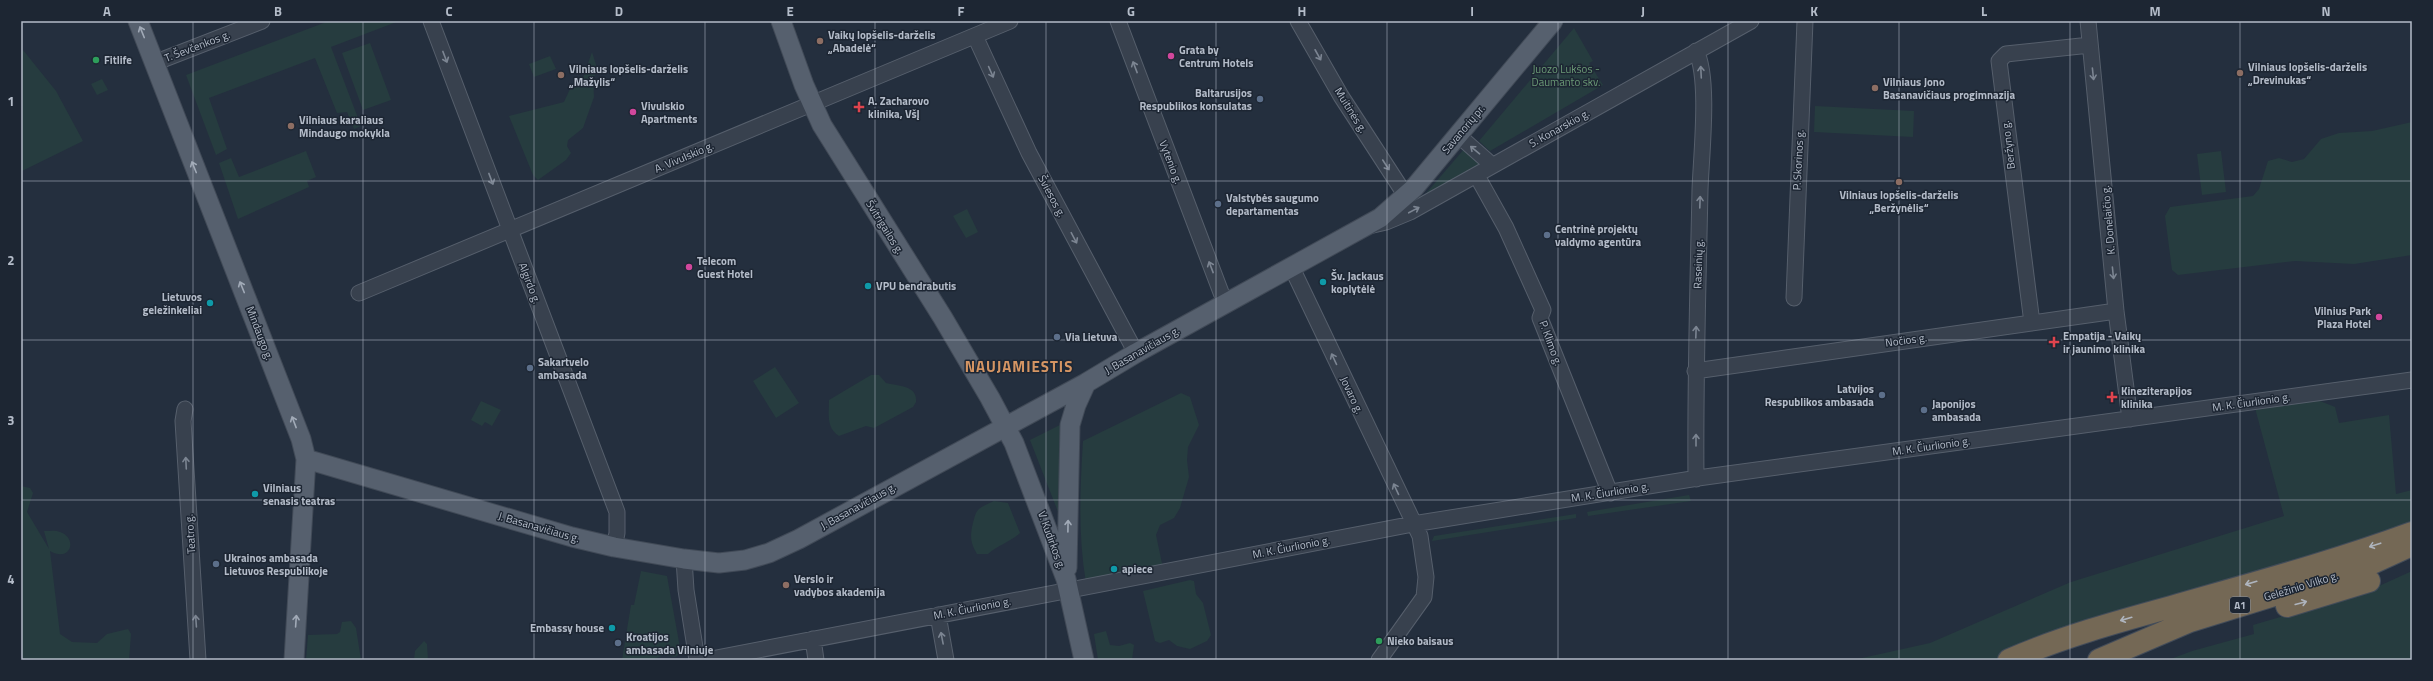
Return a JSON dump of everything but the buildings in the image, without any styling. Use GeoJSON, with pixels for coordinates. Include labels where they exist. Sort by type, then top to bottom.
{"type":"FeatureCollection","features":[{"type":"Feature","properties":{"kind":"highway"},"geometry":{"type":"LineString","coordinates":[[2010,660],[2042,646],[2097,628],[2335,558],[2412,533]]}},
{"type":"Feature","properties":{"kind":"highway","name":"Geležinio Vilko g."},"geometry":{"type":"LineString","coordinates":[[2099,660],[2190,621],[2361,568],[2412,544]]}},
{"type":"Feature","properties":{"kind":"highway","name":"Geležinio Vilko g."},"geometry":{"type":"LineString","coordinates":[[2132,660],[2192,635],[2327,595],[2374,579],[2412,560]]}},
{"type":"Feature","properties":{"kind":"main road","name":"Mindaugo g."},"geometry":{"type":"LineString","coordinates":[[138,21],[301,439],[306,459],[294,660]]}},
{"type":"Feature","properties":{"kind":"main road","name":"Švitrigailos g."},"geometry":{"type":"LineString","coordinates":[[781,21],[811,103],[843,159],[943,318],[1005,426]]}},
{"type":"Feature","properties":{"kind":"main road","name":"Savanorių pr."},"geometry":{"type":"LineString","coordinates":[[1364,226],[1380,218],[1406,196],[1553,21]]}},
{"type":"Feature","properties":{"kind":"main road","name":"J. Basanavičiaus g."},"geometry":{"type":"LineString","coordinates":[[306,459],[614,547],[684,559],[730,562],[769,553],[799,539],[1086,383],[1136,353],[1364,226]]}},
{"type":"Feature","properties":{"kind":"main road"},"geometry":{"type":"LineString","coordinates":[[1068,585],[1070,425],[1076,405],[1086,383]]}},
{"type":"Feature","properties":{"kind":"main road","name":"V. Kudirkos g."},"geometry":{"type":"LineString","coordinates":[[1005,426],[1028,475],[1068,585],[1084,660]]}},
{"type":"Feature","properties":{"kind":"street","name":"T. Ševčenkos g."},"geometry":{"type":"LineString","coordinates":[[154,63],[262,21]]}},
{"type":"Feature","properties":{"kind":"street","name":"Algirdo g."},"geometry":{"type":"LineString","coordinates":[[431,21],[617,512],[617,533],[614,547]]}},
{"type":"Feature","properties":{"kind":"street","name":"A. Vivulskio g."},"geometry":{"type":"LineString","coordinates":[[359,293],[1010,21]]}},
{"type":"Feature","properties":{"kind":"street","name":"Vytenio g."},"geometry":{"type":"LineString","coordinates":[[1118,21],[1225,303]]}},
{"type":"Feature","properties":{"kind":"street","name":"Muitinės g."},"geometry":{"type":"LineString","coordinates":[[1298,21],[1342,96],[1406,196]]}},
{"type":"Feature","properties":{"kind":"street","name":"S. Konarskio g."},"geometry":{"type":"LineString","coordinates":[[1364,226],[1386,222],[1410,212],[1477,176],[1492,165],[1751,21]]}},
{"type":"Feature","properties":{"kind":"street","name":"P. Skorinos g."},"geometry":{"type":"LineString","coordinates":[[1794,298],[1805,21]]}},
{"type":"Feature","properties":{"kind":"street","name":"K. Donelaičio g."},"geometry":{"type":"LineString","coordinates":[[2088,21],[2116,311],[2130,419]]}},
{"type":"Feature","properties":{"kind":"street","name":"Šviesos g."},"geometry":{"type":"LineString","coordinates":[[975,36],[1029,152],[1136,353]]}},
{"type":"Feature","properties":{"kind":"street","name":"Beržyno g."},"geometry":{"type":"LineString","coordinates":[[2032,323],[2014,194],[1999,61],[2006,54],[2090,45]]}},
{"type":"Feature","properties":{"kind":"street","name":"Raseinių g."},"geometry":{"type":"LineString","coordinates":[[1696,51],[1701,63],[1702,109],[1695,371],[1696,479]]}},
{"type":"Feature","properties":{"kind":"street"},"geometry":{"type":"LineString","coordinates":[[1458,135],[1492,165]]}},
{"type":"Feature","properties":{"kind":"street","name":"P. Klimo g."},"geometry":{"type":"LineString","coordinates":[[1477,176],[1506,228],[1543,310],[1540,318],[1610,492]]}},
{"type":"Feature","properties":{"kind":"street","name":"Jovaro g."},"geometry":{"type":"LineString","coordinates":[[1291,266],[1420,536],[1427,588],[1419,606],[1379,660]]}},
{"type":"Feature","properties":{"kind":"street","name":"Nočios g."},"geometry":{"type":"LineString","coordinates":[[1695,371],[2116,311]]}},
{"type":"Feature","properties":{"kind":"street","name":"M. K. Čiurlionio g."},"geometry":{"type":"LineString","coordinates":[[706,660],[938,615],[1068,585],[1413,524],[1696,479],[2412,380]]}},
{"type":"Feature","properties":{"kind":"street","name":"Teatro g."},"geometry":{"type":"LineString","coordinates":[[185,408],[183,421],[198,660]]}},
{"type":"Feature","properties":{"kind":"street"},"geometry":{"type":"LineString","coordinates":[[684,559],[686,590],[697,660]]}},
{"type":"Feature","properties":{"kind":"street"},"geometry":{"type":"LineString","coordinates":[[938,615],[946,660]]}},
{"type":"Feature","properties":{"kind":"street"},"geometry":{"type":"LineString","coordinates":[[813,639],[816,660]]}},
{"type":"Feature","properties":{"kind":"green space"},"geometry":{"type":"Polygon","coordinates":[[[329,21],[399,21],[331,47],[361,126],[354,129],[347,112],[337,113],[315,58],[209,98],[227,149],[216,155],[186,75],[329,21]]]}},
{"type":"Feature","properties":{"kind":"green space","name":"Juozo Lukšos - Daumanto skv."},"geometry":{"type":"Polygon","coordinates":[[[1574,28],[1593,61],[1589,63],[1603,85],[1490,151],[1479,141],[1574,28]]]}},
{"type":"Feature","properties":{"kind":"green space"},"geometry":{"type":"Polygon","coordinates":[[[370,43],[391,100],[363,110],[342,53],[370,43]]]}},
{"type":"Feature","properties":{"kind":"green space"},"geometry":{"type":"Polygon","coordinates":[[[23,50],[56,91],[83,141],[22,171],[21,52],[23,50]]]}},
{"type":"Feature","properties":{"kind":"green space"},"geometry":{"type":"Polygon","coordinates":[[[592,52],[598,71],[593,78],[594,97],[583,128],[568,140],[567,146],[571,153],[566,160],[538,180],[533,175],[509,116],[564,102],[570,89],[583,78],[592,52]]]}},
{"type":"Feature","properties":{"kind":"green space"},"geometry":{"type":"Polygon","coordinates":[[[550,56],[556,69],[534,77],[529,64],[550,56]]]}},
{"type":"Feature","properties":{"kind":"green space"},"geometry":{"type":"Polygon","coordinates":[[[102,79],[108,90],[97,95],[91,84],[102,79]]]}},
{"type":"Feature","properties":{"kind":"green space"},"geometry":{"type":"Polygon","coordinates":[[[1815,106],[1914,111],[1913,137],[1814,132],[1815,106]]]}},
{"type":"Feature","properties":{"kind":"green space"},"geometry":{"type":"Polygon","coordinates":[[[2412,122],[2412,255],[2354,264],[2295,261],[2178,275],[2172,270],[2165,216],[2170,207],[2253,196],[2259,189],[2268,161],[2279,158],[2292,162],[2304,159],[2321,139],[2339,133],[2372,131],[2412,122]]]}},
{"type":"Feature","properties":{"kind":"green space"},"geometry":{"type":"Polygon","coordinates":[[[1465,148],[1482,164],[1416,205],[1465,148]]]}},
{"type":"Feature","properties":{"kind":"green space"},"geometry":{"type":"Polygon","coordinates":[[[306,151],[316,177],[307,181],[309,187],[238,219],[219,163],[231,158],[239,177],[306,151]]]}},
{"type":"Feature","properties":{"kind":"green space"},"geometry":{"type":"Polygon","coordinates":[[[2221,151],[2226,192],[2202,195],[2197,154],[2221,151]]]}},
{"type":"Feature","properties":{"kind":"green space"},"geometry":{"type":"Polygon","coordinates":[[[967,209],[978,232],[966,238],[953,216],[967,209]]]}},
{"type":"Feature","properties":{"kind":"green space"},"geometry":{"type":"Polygon","coordinates":[[[775,367],[799,403],[776,418],[753,381],[775,367]]]}},
{"type":"Feature","properties":{"kind":"green space"},"geometry":{"type":"Polygon","coordinates":[[[871,375],[879,375],[886,383],[910,389],[916,396],[916,402],[913,407],[874,428],[866,426],[839,436],[830,425],[829,400],[871,375]]]}},
{"type":"Feature","properties":{"kind":"green space"},"geometry":{"type":"Polygon","coordinates":[[[1181,393],[1190,397],[1199,425],[1188,447],[1187,460],[1189,477],[1180,508],[1174,518],[1160,525],[1156,535],[1163,568],[1086,583],[1083,565],[1081,530],[1083,441],[1181,393]]]}},
{"type":"Feature","properties":{"kind":"green space"},"geometry":{"type":"Polygon","coordinates":[[[2315,399],[2335,407],[2339,423],[2389,415],[2396,494],[2412,490],[2412,524],[2020,648],[1997,660],[1853,660],[1930,643],[2071,582],[2284,516],[2255,408],[2315,399]]]}},
{"type":"Feature","properties":{"kind":"green space"},"geometry":{"type":"Polygon","coordinates":[[[481,401],[501,410],[492,426],[485,422],[482,426],[471,420],[481,401]]]}},
{"type":"Feature","properties":{"kind":"green space"},"geometry":{"type":"Polygon","coordinates":[[[1064,423],[1062,522],[1030,440],[1064,423]]]}},
{"type":"Feature","properties":{"kind":"green space"},"geometry":{"type":"Polygon","coordinates":[[[21,486],[30,488],[33,493],[27,512],[49,549],[44,531],[60,532],[66,535],[69,539],[70,548],[67,552],[57,554],[50,551],[60,634],[72,642],[97,643],[107,634],[128,629],[131,634],[129,660],[21,660],[21,486]]]}},
{"type":"Feature","properties":{"kind":"green space"},"geometry":{"type":"Polygon","coordinates":[[[1689,495],[1691,501],[1588,516],[1587,512],[1689,495]]]}},
{"type":"Feature","properties":{"kind":"green space"},"geometry":{"type":"Polygon","coordinates":[[[994,501],[1008,503],[1020,533],[988,554],[977,554],[973,547],[971,538],[975,516],[980,508],[994,501]]]}},
{"type":"Feature","properties":{"kind":"green space"},"geometry":{"type":"Polygon","coordinates":[[[1576,514],[1576,518],[1432,541],[1434,536],[1576,514]]]}},
{"type":"Feature","properties":{"kind":"green space"},"geometry":{"type":"Polygon","coordinates":[[[641,571],[667,576],[681,653],[675,657],[664,655],[652,660],[622,660],[631,605],[634,605],[641,571]]]}},
{"type":"Feature","properties":{"kind":"green space"},"geometry":{"type":"Polygon","coordinates":[[[2412,571],[2412,660],[2168,660],[2192,651],[2254,634],[2253,625],[2368,591],[2412,571]]]}},
{"type":"Feature","properties":{"kind":"green space"},"geometry":{"type":"Polygon","coordinates":[[[1190,580],[1194,581],[1196,594],[1203,603],[1211,635],[1207,641],[1190,649],[1177,646],[1169,640],[1160,643],[1155,641],[1143,591],[1190,580]]]}},
{"type":"Feature","properties":{"kind":"green space"},"geometry":{"type":"Polygon","coordinates":[[[351,621],[356,628],[361,660],[306,660],[308,635],[337,634],[340,632],[342,622],[351,621]]]}},
{"type":"Feature","properties":{"kind":"green space"},"geometry":{"type":"Polygon","coordinates":[[[1106,631],[1110,645],[1119,646],[1130,643],[1134,645],[1132,660],[1098,660],[1094,634],[1106,631]]]}},
{"type":"Feature","properties":{"kind":"green space"},"geometry":{"type":"Polygon","coordinates":[[[424,641],[427,644],[428,660],[414,660],[415,651],[424,641]]]}},
{"type":"Feature","properties":{"kind":"place","name":"Vaikų lopšelis-darželis „Abadelė“"},"geometry":{"type":"Point","coordinates":[820,41]}},
{"type":"Feature","properties":{"kind":"place","name":"Grata by Centrum Hotels"},"geometry":{"type":"Point","coordinates":[1171,56]}},
{"type":"Feature","properties":{"kind":"place","name":"Fitlife"},"geometry":{"type":"Point","coordinates":[96,60]}},
{"type":"Feature","properties":{"kind":"place","name":"Vilniaus lopšelis-darželis „Drevinukas“"},"geometry":{"type":"Point","coordinates":[2240,73]}},
{"type":"Feature","properties":{"kind":"place","name":"Vilniaus lopšelis-darželis „Mažylis“"},"geometry":{"type":"Point","coordinates":[561,75]}},
{"type":"Feature","properties":{"kind":"place","name":"Vilniaus Jono Basanavičiaus progimnazija"},"geometry":{"type":"Point","coordinates":[1875,88]}},
{"type":"Feature","properties":{"kind":"place","name":"Baltarusijos Respublikos konsulatas"},"geometry":{"type":"Point","coordinates":[1260,99]}},
{"type":"Feature","properties":{"kind":"place","name":"A. Zacharovo klinika, VšĮ"},"geometry":{"type":"Point","coordinates":[859,107]}},
{"type":"Feature","properties":{"kind":"place","name":"Vivulskio Apartments"},"geometry":{"type":"Point","coordinates":[633,112]}},
{"type":"Feature","properties":{"kind":"place","name":"Vilniaus karaliaus Mindaugo mokykla"},"geometry":{"type":"Point","coordinates":[291,126]}},
{"type":"Feature","properties":{"kind":"place","name":"Vilniaus lopšelis-darželis „Beržynėlis“"},"geometry":{"type":"Point","coordinates":[1899,182]}},
{"type":"Feature","properties":{"kind":"place","name":"Valstybės saugumo departamentas"},"geometry":{"type":"Point","coordinates":[1218,204]}},
{"type":"Feature","properties":{"kind":"place","name":"Centrinė projektų valdymo agentūra"},"geometry":{"type":"Point","coordinates":[1547,235]}},
{"type":"Feature","properties":{"kind":"place","name":"Telecom Guest Hotel"},"geometry":{"type":"Point","coordinates":[689,267]}},
{"type":"Feature","properties":{"kind":"place","name":"Šv. Jackaus koplytėlė"},"geometry":{"type":"Point","coordinates":[1323,282]}},
{"type":"Feature","properties":{"kind":"place","name":"VPU bendrabutis"},"geometry":{"type":"Point","coordinates":[868,286]}},
{"type":"Feature","properties":{"kind":"place","name":"Lietuvos geležinkeliai"},"geometry":{"type":"Point","coordinates":[210,303]}},
{"type":"Feature","properties":{"kind":"place","name":"Vilnius Park Plaza Hotel"},"geometry":{"type":"Point","coordinates":[2379,317]}},
{"type":"Feature","properties":{"kind":"place","name":"Via Lietuva"},"geometry":{"type":"Point","coordinates":[1057,337]}},
{"type":"Feature","properties":{"kind":"place","name":"Empatija - Vaikų ir jaunimo klinika"},"geometry":{"type":"Point","coordinates":[2054,342]}},
{"type":"Feature","properties":{"kind":"place","name":"Sakartvelo ambasada"},"geometry":{"type":"Point","coordinates":[530,368]}},
{"type":"Feature","properties":{"kind":"place","name":"Latvijos Respublikos ambasada"},"geometry":{"type":"Point","coordinates":[1882,395]}},
{"type":"Feature","properties":{"kind":"place","name":"Kineziterapijos klinika"},"geometry":{"type":"Point","coordinates":[2112,397]}},
{"type":"Feature","properties":{"kind":"place","name":"Japonijos ambasada"},"geometry":{"type":"Point","coordinates":[1924,410]}},
{"type":"Feature","properties":{"kind":"place","name":"Vilniaus senasis teatras"},"geometry":{"type":"Point","coordinates":[255,494]}},
{"type":"Feature","properties":{"kind":"place","name":"Ukrainos ambasada Lietuvos Respublikoje"},"geometry":{"type":"Point","coordinates":[216,564]}},
{"type":"Feature","properties":{"kind":"place","name":"apiece"},"geometry":{"type":"Point","coordinates":[1114,569]}},
{"type":"Feature","properties":{"kind":"place","name":"Verslo ir vadybos akademija"},"geometry":{"type":"Point","coordinates":[786,585]}},
{"type":"Feature","properties":{"kind":"place","name":"Embassy house"},"geometry":{"type":"Point","coordinates":[612,628]}},
{"type":"Feature","properties":{"kind":"place","name":"Nieko baisaus"},"geometry":{"type":"Point","coordinates":[1379,641]}},
{"type":"Feature","properties":{"kind":"place","name":"Kroatijos ambasada Vilniuje"},"geometry":{"type":"Point","coordinates":[618,643]}},
{"type":"Feature","properties":{"kind":"district","name":"NAUJAMIESTIS"},"geometry":{"type":"Point","coordinates":[1019,366]}}]}
